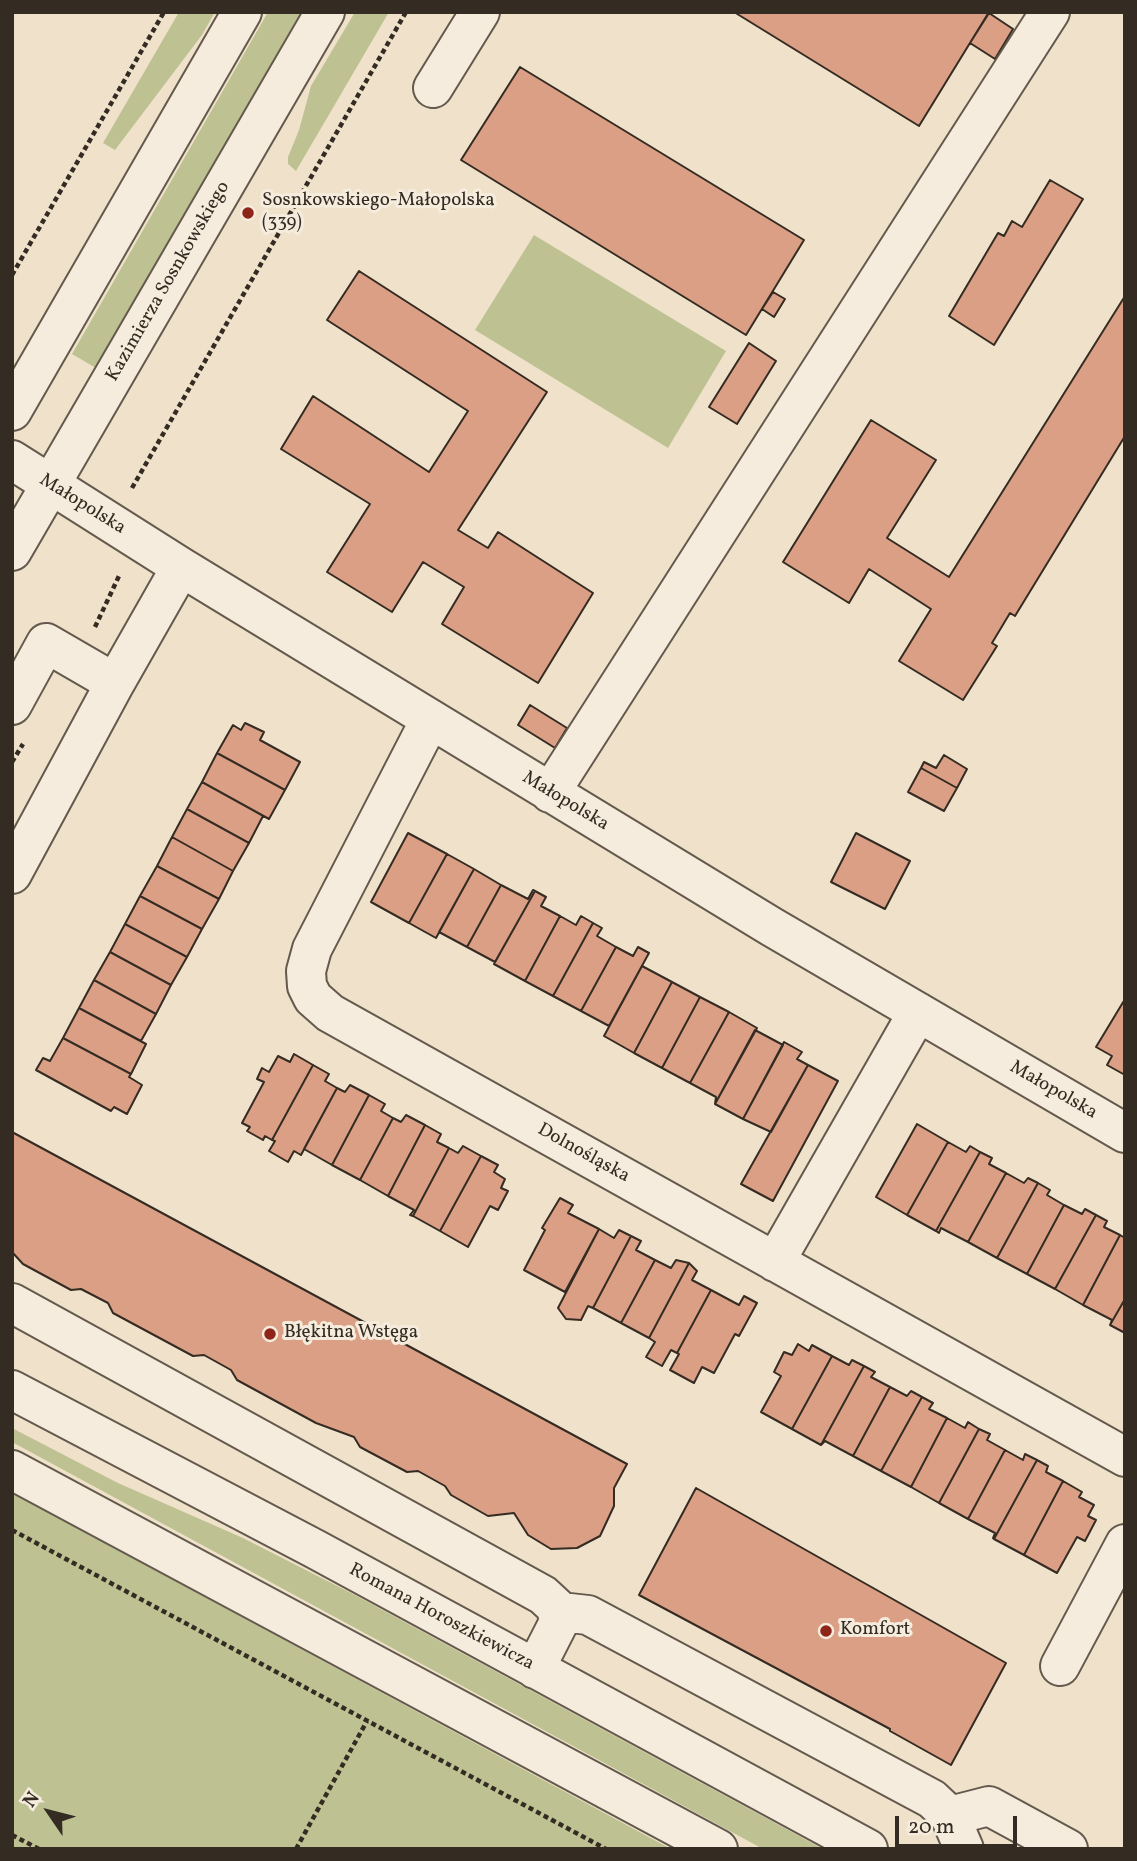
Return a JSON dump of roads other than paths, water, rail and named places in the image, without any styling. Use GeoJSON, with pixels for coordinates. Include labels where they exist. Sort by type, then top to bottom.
{"type":"FeatureCollection","features":[{"type":"Feature","properties":{"kind":"street"},"geometry":{"type":"LineString","coordinates":[[12,411],[242,12]]}},
{"type":"Feature","properties":{"kind":"street","name":"Kazimierza Sosnkowskiego"},"geometry":{"type":"LineString","coordinates":[[12,551],[325,12]]}},
{"type":"Feature","properties":{"kind":"street"},"geometry":{"type":"LineString","coordinates":[[433,88],[480,12]]}},
{"type":"Feature","properties":{"kind":"street"},"geometry":{"type":"LineString","coordinates":[[550,793],[1050,12]]}},
{"type":"Feature","properties":{"kind":"street","name":"Małopolska"},"geometry":{"type":"LineString","coordinates":[[12,460],[550,793],[772,927],[1125,1133]]}},
{"type":"Feature","properties":{"kind":"street"},"geometry":{"type":"LineString","coordinates":[[12,874],[181,567]]}},
{"type":"Feature","properties":{"kind":"street"},"geometry":{"type":"LineString","coordinates":[[12,705],[46,643],[115,683]]}},
{"type":"Feature","properties":{"kind":"street","name":"Dolnośląska"},"geometry":{"type":"LineString","coordinates":[[430,720],[312,949],[306,971],[307,986],[313,998],[330,1013],[1125,1457]]}},
{"type":"Feature","properties":{"kind":"street"},"geometry":{"type":"LineString","coordinates":[[775,1262],[918,1012]]}},
{"type":"Feature","properties":{"kind":"street"},"geometry":{"type":"LineString","coordinates":[[12,1303],[543,1595],[556,1607],[559,1622],[535,1669]]}},
{"type":"Feature","properties":{"kind":"street","name":"Romana Horoszkiewicza"},"geometry":{"type":"LineString","coordinates":[[12,1390],[315,1549],[868,1849]]}},
{"type":"Feature","properties":{"kind":"street"},"geometry":{"type":"LineString","coordinates":[[12,1470],[718,1849]]}},
{"type":"Feature","properties":{"kind":"street"},"geometry":{"type":"LineString","coordinates":[[1060,1665],[1125,1544]]}},
{"type":"Feature","properties":{"kind":"street"},"geometry":{"type":"LineString","coordinates":[[559,1615],[588,1615],[932,1799],[957,1832],[989,1806],[1068,1849]]}},
{"type":"Feature","properties":{"kind":"place","name":"Sosnkowskiego-Małopolska (339)"},"geometry":{"type":"Point","coordinates":[248,213]}},
{"type":"Feature","properties":{"kind":"place","name":"Błękitna Wstęga"},"geometry":{"type":"Point","coordinates":[270,1334]}},
{"type":"Feature","properties":{"kind":"place","name":"Komfort"},"geometry":{"type":"Point","coordinates":[826,1631]}}]}
